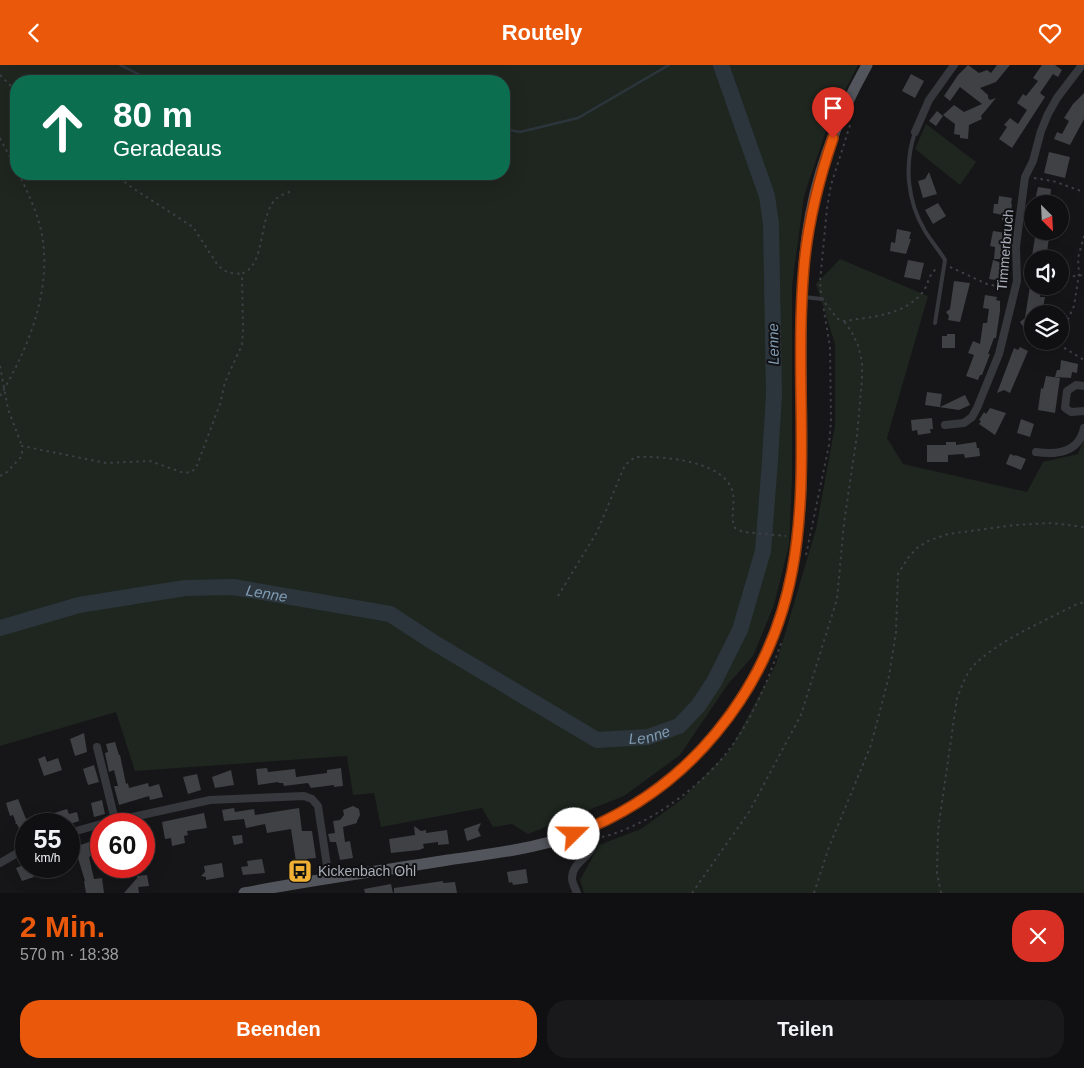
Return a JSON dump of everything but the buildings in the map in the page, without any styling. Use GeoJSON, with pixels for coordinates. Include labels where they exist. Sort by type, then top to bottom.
{"type":"FeatureCollection","features":[{"type":"Feature","properties":{"kind":"main road"},"geometry":{"type":"LineString","coordinates":[[244,893],[526,848],[558,840],[592,827],[631,807],[667,782],[708,742],[741,699],[768,650],[784,608],[796,553],[802,495],[802,297],[808,233],[818,184],[833,138],[845,106],[867,65]]}},
{"type":"Feature","properties":{"kind":"street"},"geometry":{"type":"LineString","coordinates":[[915,132],[928,100],[954,65]]}},
{"type":"Feature","properties":{"kind":"street","name":"Timmerbruch"},"geometry":{"type":"LineString","coordinates":[[945,425],[964,423],[972,417],[999,354],[1016,289],[1018,266],[1016,246],[1025,177],[1033,161],[1048,114],[1057,98],[1082,65]]}},
{"type":"Feature","properties":{"kind":"street"},"geometry":{"type":"LineString","coordinates":[[1084,386],[1076,385],[1067,391],[1065,408],[1071,412],[1084,411]]}},
{"type":"Feature","properties":{"kind":"street"},"geometry":{"type":"LineString","coordinates":[[1036,452],[1059,454],[1068,450],[1078,441],[1084,429]]}},
{"type":"Feature","properties":{"kind":"street"},"geometry":{"type":"LineString","coordinates":[[97,747],[113,813]]}},
{"type":"Feature","properties":{"kind":"street"},"geometry":{"type":"LineString","coordinates":[[148,813],[210,800],[304,796],[312,799],[318,806],[329,879]]}},
{"type":"Feature","properties":{"kind":"street"},"geometry":{"type":"LineString","coordinates":[[577,893],[572,875],[593,847],[592,827]]}},
{"type":"Feature","properties":{"kind":"street"},"geometry":{"type":"LineString","coordinates":[[0,863],[15,854]]}},
{"type":"Feature","properties":{"kind":"lane"},"geometry":{"type":"LineString","coordinates":[[915,132],[908,161],[910,191],[919,221],[945,260],[935,323]]}},
{"type":"Feature","properties":{"kind":"lane"},"geometry":{"type":"LineString","coordinates":[[802,297],[822,299]]}},
{"type":"Feature","properties":{"kind":"path"},"geometry":{"type":"LineString","coordinates":[[0,75],[10,85]]}},
{"type":"Feature","properties":{"kind":"path"},"geometry":{"type":"LineString","coordinates":[[804,562],[829,445],[831,421],[830,347],[820,282],[827,209],[832,185],[851,122]]}},
{"type":"Feature","properties":{"kind":"path"},"geometry":{"type":"LineString","coordinates":[[0,138],[10,157]]}},
{"type":"Feature","properties":{"kind":"path"},"geometry":{"type":"LineString","coordinates":[[1025,177],[1053,181],[1084,192]]}},
{"type":"Feature","properties":{"kind":"path"},"geometry":{"type":"LineString","coordinates":[[0,396],[28,341],[42,291],[44,269],[42,236],[39,222],[22,180]]}},
{"type":"Feature","properties":{"kind":"path"},"geometry":{"type":"LineString","coordinates":[[122,180],[193,227],[223,270],[242,274],[252,267],[262,231],[276,198],[291,191]]}},
{"type":"Feature","properties":{"kind":"path"},"geometry":{"type":"LineString","coordinates":[[1069,317],[1074,305],[1079,274],[1078,258],[1084,236]]}},
{"type":"Feature","properties":{"kind":"path"},"geometry":{"type":"LineString","coordinates":[[822,299],[838,319],[844,321],[880,315],[902,308],[920,295],[926,287],[931,273],[945,264],[987,284],[1016,289]]}},
{"type":"Feature","properties":{"kind":"path"},"geometry":{"type":"LineString","coordinates":[[22,446],[106,463],[150,461],[184,473],[191,472],[196,468],[220,404],[225,382],[242,345],[242,274]]}},
{"type":"Feature","properties":{"kind":"path"},"geometry":{"type":"LineString","coordinates":[[1069,276],[1084,275]]}},
{"type":"Feature","properties":{"kind":"path"},"geometry":{"type":"LineString","coordinates":[[692,893],[749,812],[801,715],[837,599],[844,523],[857,435],[862,380],[862,362],[858,345],[844,321]]}},
{"type":"Feature","properties":{"kind":"path"},"geometry":{"type":"LineString","coordinates":[[1068,350],[1084,360]]}},
{"type":"Feature","properties":{"kind":"path"},"geometry":{"type":"LineString","coordinates":[[0,366],[8,409],[22,446],[22,456],[7,472],[0,476]]}},
{"type":"Feature","properties":{"kind":"path"},"geometry":{"type":"LineString","coordinates":[[558,596],[597,532],[625,465],[634,457],[649,456],[672,459],[715,470],[731,486],[734,494],[733,524],[735,528],[742,532],[788,537]]}},
{"type":"Feature","properties":{"kind":"path"},"geometry":{"type":"LineString","coordinates":[[814,893],[829,847],[871,745],[892,658],[896,632],[898,574],[908,558],[917,548],[928,541],[948,534],[1051,523],[1084,527]]}},
{"type":"Feature","properties":{"kind":"path"},"geometry":{"type":"LineString","coordinates":[[941,893],[937,873],[938,830],[957,698],[964,679],[974,665],[1006,641],[1074,605],[1084,602]]}},
{"type":"Feature","properties":{"kind":"path"},"geometry":{"type":"LineString","coordinates":[[594,839],[618,833],[646,820],[680,798],[710,771],[731,748],[742,730],[764,687],[782,639]]}},
{"type":"Feature","properties":{"kind":"shaded area"},"geometry":{"type":"Polygon","coordinates":[[[0,65],[858,65],[829,122],[804,196],[792,286],[792,481],[789,545],[774,605],[753,656],[728,684],[680,755],[624,796],[528,834],[512,824],[493,827],[482,808],[381,827],[374,793],[353,795],[347,756],[135,771],[116,712],[0,746],[0,65]]]}},
{"type":"Feature","properties":{"kind":"shaded area"},"geometry":{"type":"Polygon","coordinates":[[[926,124],[976,162],[960,185],[915,149],[926,124]]]}},
{"type":"Feature","properties":{"kind":"shaded area"},"geometry":{"type":"Polygon","coordinates":[[[840,259],[928,296],[887,438],[903,464],[1027,492],[1043,462],[1078,454],[1084,439],[1084,893],[584,893],[580,880],[599,845],[641,829],[681,800],[730,750],[776,664],[816,529],[835,426],[835,344],[816,284],[840,259]]]}},
{"type":"Feature","properties":{"kind":"waterway"},"geometry":{"type":"LineString","coordinates":[[120,65],[140,75]]}},
{"type":"Feature","properties":{"kind":"waterway"},"geometry":{"type":"LineString","coordinates":[[510,130],[520,132],[578,118],[669,65]]}},
{"type":"Feature","properties":{"kind":"waterway","name":"Lenne"},"geometry":{"type":"LineString","coordinates":[[0,628],[79,605],[185,588],[233,587],[390,614],[433,642],[597,740],[648,737],[679,726],[698,706],[714,682],[740,630],[763,551],[770,460],[774,394],[771,224],[767,196],[721,65]]}},
{"type":"Feature","properties":{"kind":"place","name":"Kickenbach Ohl"},"geometry":{"type":"Point","coordinates":[300,871]}},
{"type":"Feature","properties":{"kind":"route"},"geometry":{"type":"LineString","coordinates":[[574,834],[612,818],[631,807],[667,782],[688,763],[726,721],[741,699],[757,673],[777,629],[789,589],[796,553],[802,495],[801,379],[804,265],[808,233],[818,184],[833,138]]}}]}
